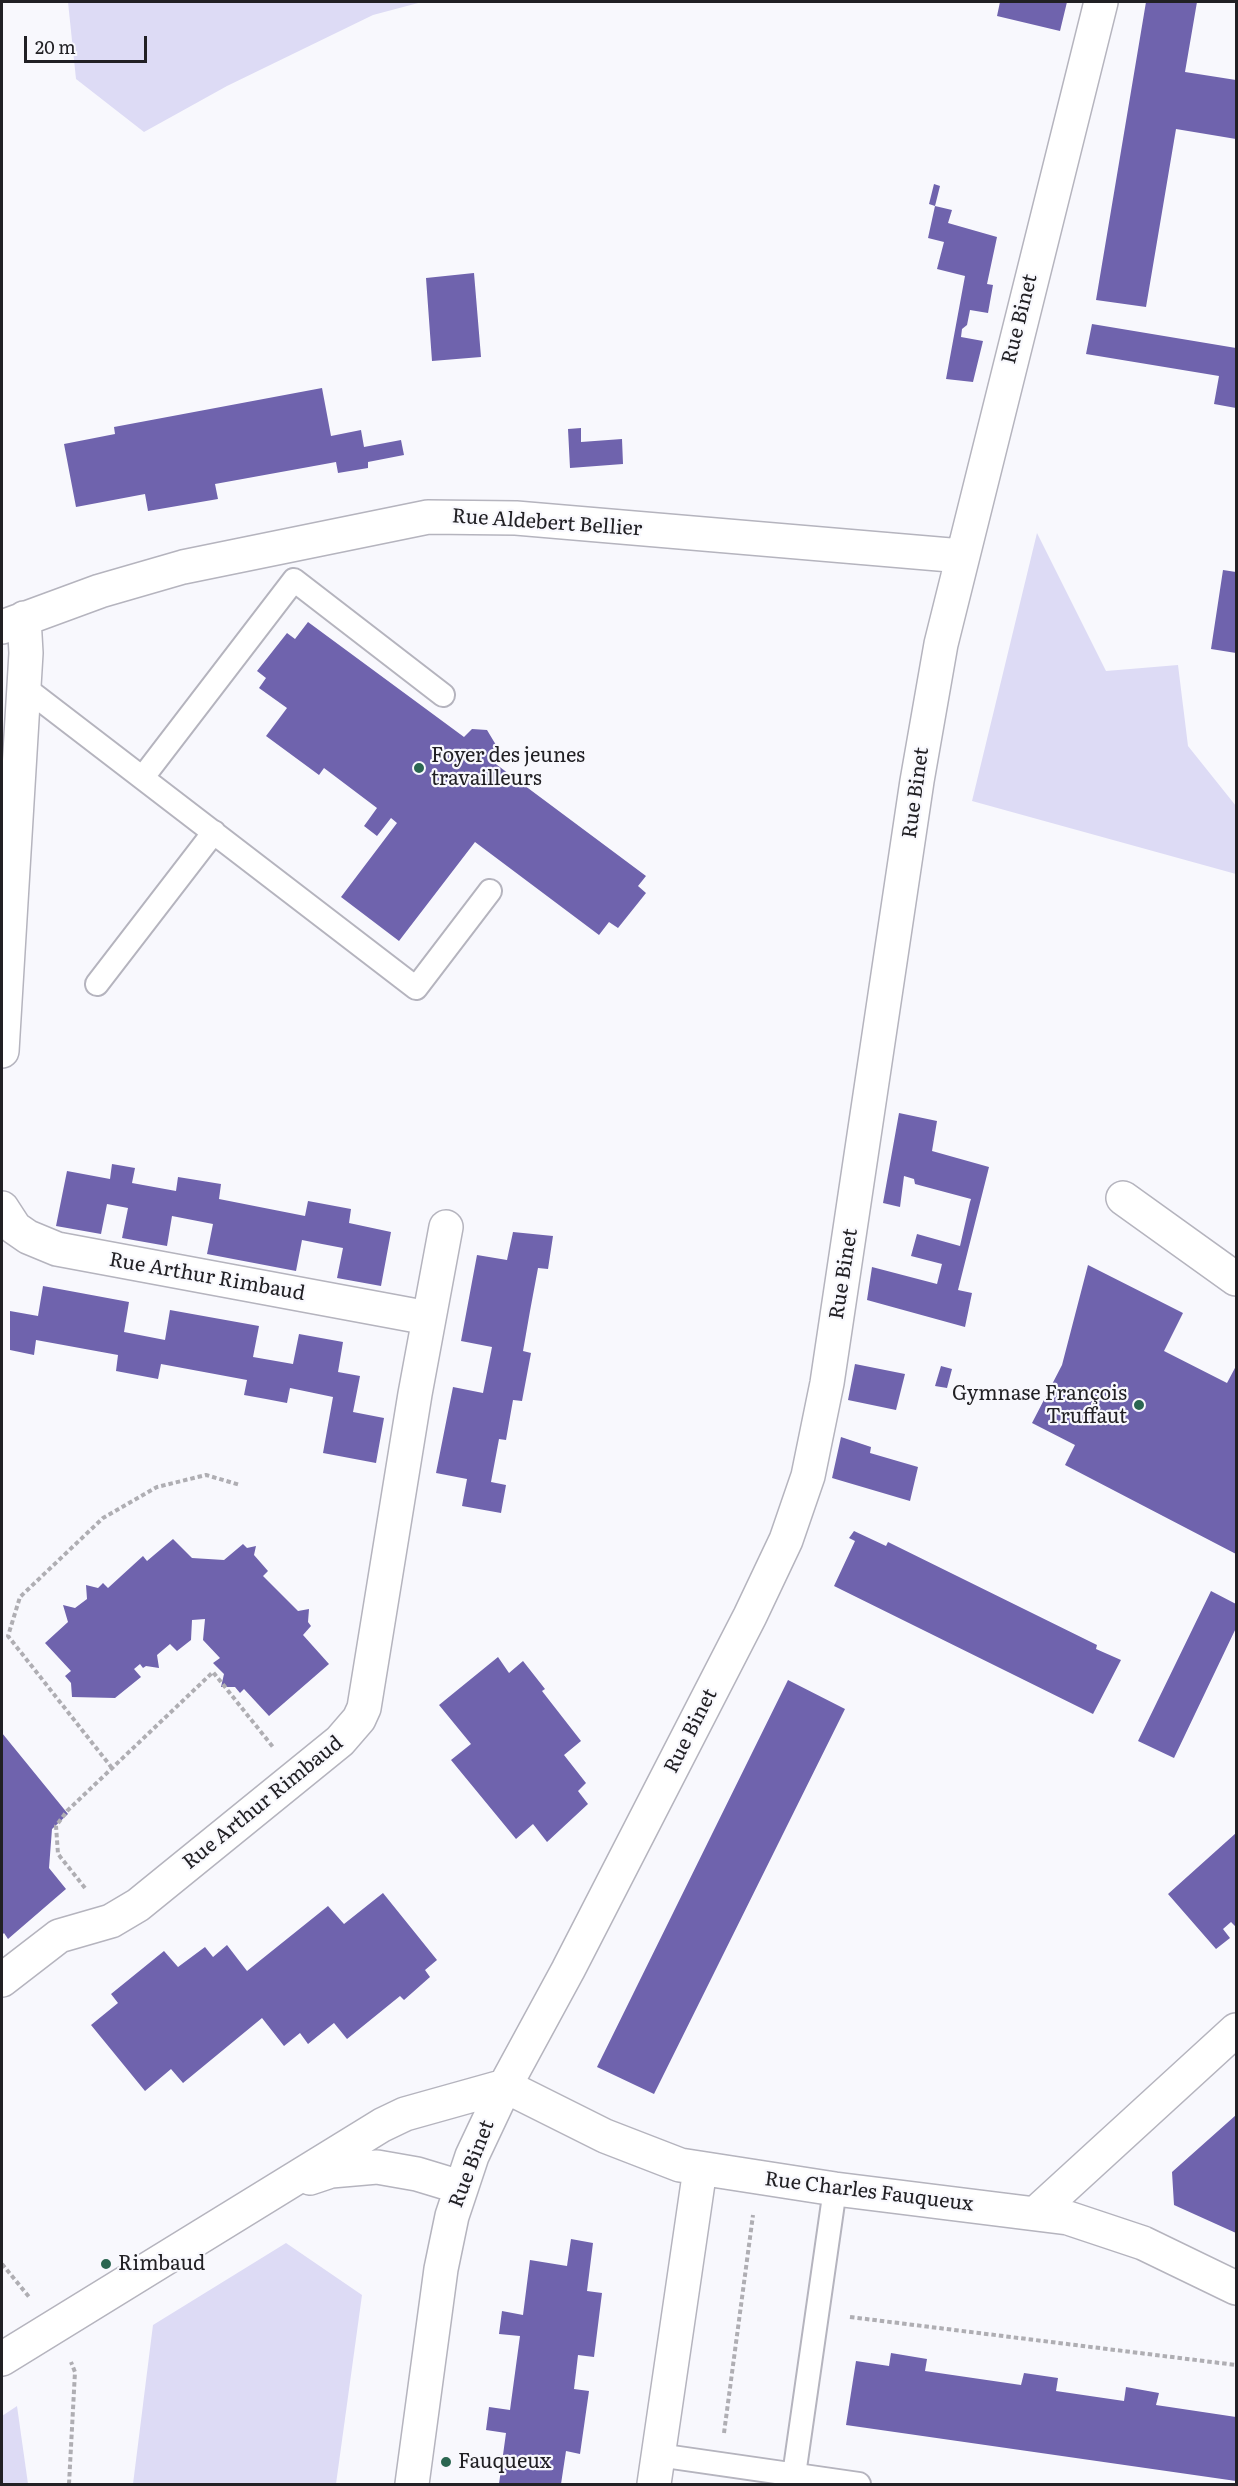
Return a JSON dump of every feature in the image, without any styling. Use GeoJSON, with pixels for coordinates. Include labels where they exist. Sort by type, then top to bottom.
{"type":"FeatureCollection","features":[{"type":"Feature","properties":{"kind":"street","name":"Rue Binet"},"geometry":{"type":"LineString","coordinates":[[412,2484],[441,2269],[460,2187],[505,2086],[568,1970],[750,1616],[786,1540],[808,1476],[827,1383],[927,719],[962,556],[1101,2]]}},
{"type":"Feature","properties":{"kind":"street","name":"Rue Aldebert Bellier"},"geometry":{"type":"LineString","coordinates":[[13,622],[100,591],[183,567],[428,517],[494,516],[962,556]]}},
{"type":"Feature","properties":{"kind":"street"},"geometry":{"type":"LineString","coordinates":[[2,1051],[24,687],[13,622]]}},
{"type":"Feature","properties":{"kind":"street"},"geometry":{"type":"LineString","coordinates":[[1123,1198],[1236,1280]]}},
{"type":"Feature","properties":{"kind":"street","name":"Rue Arthur Rimbaud"},"geometry":{"type":"LineString","coordinates":[[2,1208],[15,1228],[28,1237],[57,1249],[428,1318]]}},
{"type":"Feature","properties":{"kind":"street","name":"Rue Arthur Rimbaud"},"geometry":{"type":"LineString","coordinates":[[2,1980],[58,1936],[111,1921],[138,1905],[340,1741],[364,1708],[428,1318],[446,1227]]}},
{"type":"Feature","properties":{"kind":"street"},"geometry":{"type":"LineString","coordinates":[[1036,2213],[1236,2030]]}},
{"type":"Feature","properties":{"kind":"street"},"geometry":{"type":"LineString","coordinates":[[2,2359],[356,2139],[405,2114],[505,2086]]}},
{"type":"Feature","properties":{"kind":"street","name":"Rue Charles Fauqueux"},"geometry":{"type":"LineString","coordinates":[[505,2086],[632,2148],[660,2159],[700,2169],[835,2189],[1068,2218],[1119,2234],[1182,2260],[1236,2288]]}},
{"type":"Feature","properties":{"kind":"street"},"geometry":{"type":"LineString","coordinates":[[264,2198],[331,2171],[353,2168],[396,2170],[460,2187]]}},
{"type":"Feature","properties":{"kind":"street"},"geometry":{"type":"LineString","coordinates":[[656,2470],[700,2169]]}},
{"type":"Feature","properties":{"kind":"lane"},"geometry":{"type":"LineString","coordinates":[[142,777],[294,580],[443,695]]}},
{"type":"Feature","properties":{"kind":"lane"},"geometry":{"type":"LineString","coordinates":[[24,687],[416,988],[490,891]]}},
{"type":"Feature","properties":{"kind":"lane"},"geometry":{"type":"LineString","coordinates":[[97,984],[214,832]]}},
{"type":"Feature","properties":{"kind":"lane"},"geometry":{"type":"LineString","coordinates":[[794,2475],[835,2189]]}},
{"type":"Feature","properties":{"kind":"lane"},"geometry":{"type":"LineString","coordinates":[[656,2470],[720,2464],[859,2484]]}},
{"type":"Feature","properties":{"kind":"path"},"geometry":{"type":"LineString","coordinates":[[112,1768],[8,1636],[20,1598],[103,1518],[157,1487],[206,1475],[240,1485]]}},
{"type":"Feature","properties":{"kind":"path"},"geometry":{"type":"LineString","coordinates":[[111,1921],[58,1854],[56,1826],[68,1811],[213,1672],[296,1776]]}},
{"type":"Feature","properties":{"kind":"path"},"geometry":{"type":"LineString","coordinates":[[720,2464],[758,2177]]}},
{"type":"Feature","properties":{"kind":"path"},"geometry":{"type":"LineString","coordinates":[[818,2313],[1236,2366]]}},
{"type":"Feature","properties":{"kind":"path"},"geometry":{"type":"LineString","coordinates":[[54,2327],[75,2372],[69,2484]]}},
{"type":"Feature","properties":{"kind":"shaded area"},"geometry":{"type":"Polygon","coordinates":[[[68,2],[422,2],[373,15],[227,86],[144,132],[76,79],[68,2]]]}},
{"type":"Feature","properties":{"kind":"shaded area"},"geometry":{"type":"Polygon","coordinates":[[[1037,533],[1106,671],[1178,665],[1188,746],[1236,806],[1236,874],[972,801],[1037,533]]]}},
{"type":"Feature","properties":{"kind":"shaded area"},"geometry":{"type":"Polygon","coordinates":[[[286,2243],[362,2295],[336,2484],[133,2484],[153,2325],[286,2243]]]}},
{"type":"Feature","properties":{"kind":"shaded area"},"geometry":{"type":"Polygon","coordinates":[[[17,2406],[28,2484],[2,2484],[2,2416],[17,2406]]]}},
{"type":"Feature","properties":{"kind":"building"},"geometry":{"type":"Polygon","coordinates":[[[1000,2],[1067,2],[1060,31],[997,16],[1000,2]]]}},
{"type":"Feature","properties":{"kind":"building"},"geometry":{"type":"Polygon","coordinates":[[[1146,2],[1197,2],[1185,72],[1236,80],[1236,139],[1176,129],[1146,307],[1096,300],[1146,2]]]}},
{"type":"Feature","properties":{"kind":"building"},"geometry":{"type":"Polygon","coordinates":[[[934,184],[940,186],[935,206],[929,204],[934,184]]]}},
{"type":"Feature","properties":{"kind":"building"},"geometry":{"type":"Polygon","coordinates":[[[935,206],[952,210],[948,223],[997,237],[987,284],[993,285],[988,313],[970,310],[967,325],[962,329],[961,337],[983,341],[973,382],[946,379],[965,276],[937,269],[944,242],[928,238],[935,206]]]}},
{"type":"Feature","properties":{"kind":"building"},"geometry":{"type":"Polygon","coordinates":[[[474,273],[481,357],[432,361],[426,278],[474,273]]]}},
{"type":"Feature","properties":{"kind":"building"},"geometry":{"type":"Polygon","coordinates":[[[1092,324],[1236,348],[1236,408],[1214,404],[1219,376],[1086,354],[1092,324]]]}},
{"type":"Feature","properties":{"kind":"building"},"geometry":{"type":"Polygon","coordinates":[[[322,388],[331,436],[361,430],[364,447],[401,440],[404,455],[368,462],[368,468],[338,473],[336,462],[215,484],[218,499],[148,511],[145,494],[76,507],[64,444],[115,434],[114,427],[322,388]]]}},
{"type":"Feature","properties":{"kind":"building"},"geometry":{"type":"Polygon","coordinates":[[[581,428],[581,442],[622,439],[623,464],[570,468],[568,429],[581,428]]]}},
{"type":"Feature","properties":{"kind":"building"},"geometry":{"type":"Polygon","coordinates":[[[1223,570],[1236,572],[1236,653],[1211,649],[1223,570]]]}},
{"type":"Feature","properties":{"kind":"building"},"geometry":{"type":"Polygon","coordinates":[[[308,622],[464,737],[472,729],[487,730],[496,745],[489,759],[646,876],[638,886],[646,893],[618,928],[609,922],[599,935],[475,842],[399,941],[341,897],[397,823],[391,818],[377,836],[364,826],[377,808],[324,768],[319,775],[266,736],[287,708],[259,688],[266,678],[257,671],[287,633],[295,639],[308,622]]]}},
{"type":"Feature","properties":{"kind":"building"},"geometry":{"type":"Polygon","coordinates":[[[899,1113],[937,1121],[932,1151],[989,1167],[958,1290],[972,1293],[965,1327],[867,1300],[872,1267],[937,1284],[942,1264],[911,1256],[917,1234],[960,1246],[971,1199],[915,1184],[914,1179],[904,1176],[900,1207],[883,1203],[899,1113]]]}},
{"type":"Feature","properties":{"kind":"building"},"geometry":{"type":"Polygon","coordinates":[[[112,1164],[135,1168],[132,1183],[176,1191],[178,1177],[221,1184],[219,1199],[305,1216],[308,1201],[351,1209],[349,1223],[391,1232],[381,1286],[337,1278],[343,1248],[302,1240],[296,1271],[207,1254],[213,1224],[172,1216],[167,1246],[122,1238],[128,1208],[107,1204],[101,1234],[56,1226],[67,1171],[110,1179],[112,1164]]]}},
{"type":"Feature","properties":{"kind":"building"},"geometry":{"type":"Polygon","coordinates":[[[513,1232],[553,1236],[548,1269],[538,1268],[523,1351],[531,1353],[522,1401],[513,1400],[506,1440],[499,1439],[491,1482],[506,1485],[501,1513],[462,1506],[467,1479],[436,1473],[453,1387],[483,1393],[492,1347],[461,1341],[477,1255],[507,1260],[513,1232]]]}},
{"type":"Feature","properties":{"kind":"building","name":"Gymnase François Truffaut"},"geometry":{"type":"Polygon","coordinates":[[[1088,1265],[1183,1313],[1164,1351],[1227,1383],[1236,1366],[1236,1554],[1065,1465],[1075,1445],[1032,1423],[1062,1365],[1088,1265]]]}},
{"type":"Feature","properties":{"kind":"building"},"geometry":{"type":"Polygon","coordinates":[[[43,1286],[129,1302],[124,1332],[165,1340],[170,1310],[259,1326],[253,1357],[293,1364],[299,1334],[343,1342],[338,1372],[360,1376],[353,1412],[384,1418],[376,1463],[323,1453],[333,1397],[290,1388],[287,1403],[244,1395],[247,1380],[161,1364],[158,1379],[116,1371],[118,1355],[36,1340],[34,1355],[10,1350],[10,1311],[38,1316],[43,1286]]]}},
{"type":"Feature","properties":{"kind":"building"},"geometry":{"type":"Polygon","coordinates":[[[855,1364],[905,1374],[896,1410],[848,1400],[855,1364]]]}},
{"type":"Feature","properties":{"kind":"building"},"geometry":{"type":"Polygon","coordinates":[[[941,1366],[952,1369],[947,1388],[935,1386],[941,1366]]]}},
{"type":"Feature","properties":{"kind":"building"},"geometry":{"type":"Polygon","coordinates":[[[841,1437],[871,1447],[870,1453],[918,1467],[910,1501],[832,1478],[841,1437]]]}},
{"type":"Feature","properties":{"kind":"building"},"geometry":{"type":"Polygon","coordinates":[[[854,1531],[886,1546],[888,1542],[1097,1645],[1096,1649],[1121,1660],[1093,1714],[834,1586],[855,1541],[849,1538],[854,1531]]]}},
{"type":"Feature","properties":{"kind":"building"},"geometry":{"type":"Polygon","coordinates":[[[173,1539],[192,1558],[224,1560],[243,1544],[247,1548],[256,1546],[254,1555],[268,1571],[263,1576],[298,1611],[309,1609],[308,1622],[311,1626],[303,1635],[329,1664],[269,1716],[244,1689],[240,1693],[235,1687],[221,1687],[224,1674],[213,1663],[220,1658],[203,1640],[205,1619],[192,1620],[191,1640],[177,1651],[170,1644],[157,1655],[159,1668],[146,1666],[143,1668],[140,1664],[134,1669],[141,1677],[115,1698],[72,1697],[71,1683],[65,1676],[71,1671],[45,1643],[68,1622],[63,1605],[75,1608],[87,1599],[86,1585],[98,1588],[103,1583],[108,1588],[143,1556],[147,1561],[173,1539]]]}},
{"type":"Feature","properties":{"kind":"building"},"geometry":{"type":"Polygon","coordinates":[[[1211,1591],[1236,1604],[1236,1628],[1174,1758],[1138,1741],[1211,1591]]]}},
{"type":"Feature","properties":{"kind":"building"},"geometry":{"type":"Polygon","coordinates":[[[498,1657],[509,1673],[523,1661],[545,1689],[542,1691],[581,1741],[564,1755],[586,1783],[578,1791],[588,1804],[547,1842],[533,1824],[516,1839],[451,1760],[471,1744],[439,1705],[498,1657]]]}},
{"type":"Feature","properties":{"kind":"building"},"geometry":{"type":"Polygon","coordinates":[[[788,1680],[845,1709],[654,2094],[597,2067],[788,1680]]]}},
{"type":"Feature","properties":{"kind":"building"},"geometry":{"type":"Polygon","coordinates":[[[2,1733],[68,1814],[52,1829],[49,1868],[66,1889],[8,1939],[4,1933],[2,1935],[2,1733]]]}},
{"type":"Feature","properties":{"kind":"building"},"geometry":{"type":"Polygon","coordinates":[[[1236,1833],[1236,1927],[1231,1922],[1223,1929],[1230,1938],[1216,1949],[1168,1894],[1236,1833]]]}},
{"type":"Feature","properties":{"kind":"building"},"geometry":{"type":"Polygon","coordinates":[[[383,1893],[437,1960],[425,1970],[430,1977],[404,2000],[400,1996],[347,2039],[334,2023],[308,2044],[300,2033],[284,2046],[262,2018],[183,2083],[171,2069],[145,2091],[91,2025],[118,2003],[111,1994],[164,1951],[178,1967],[205,1947],[213,1957],[227,1945],[247,1971],[328,1906],[344,1924],[383,1893]]]}},
{"type":"Feature","properties":{"kind":"building"},"geometry":{"type":"Polygon","coordinates":[[[1236,2115],[1236,2233],[1174,2205],[1172,2172],[1236,2115]]]}},
{"type":"Feature","properties":{"kind":"building"},"geometry":{"type":"Polygon","coordinates":[[[571,2239],[593,2243],[587,2291],[602,2293],[594,2357],[578,2355],[574,2389],[589,2391],[580,2454],[566,2451],[561,2484],[499,2484],[506,2433],[486,2430],[489,2407],[510,2410],[520,2336],[499,2334],[502,2311],[523,2315],[530,2260],[567,2266],[571,2239]]]}},
{"type":"Feature","properties":{"kind":"building"},"geometry":{"type":"Polygon","coordinates":[[[891,2353],[927,2359],[925,2371],[1021,2385],[1024,2373],[1058,2378],[1056,2391],[1124,2401],[1126,2387],[1159,2393],[1156,2405],[1236,2417],[1236,2481],[846,2425],[856,2361],[889,2366],[891,2353]]]}},
{"type":"Feature","properties":{"kind":"place","name":"Foyer des jeunes travailleurs"},"geometry":{"type":"Point","coordinates":[419,768]}},
{"type":"Feature","properties":{"kind":"place","name":"Gymnase François Truffaut"},"geometry":{"type":"Point","coordinates":[1139,1405]}},
{"type":"Feature","properties":{"kind":"place","name":"Rimbaud"},"geometry":{"type":"Point","coordinates":[106,2264]}},
{"type":"Feature","properties":{"kind":"place","name":"Fauqueux"},"geometry":{"type":"Point","coordinates":[446,2462]}}]}
